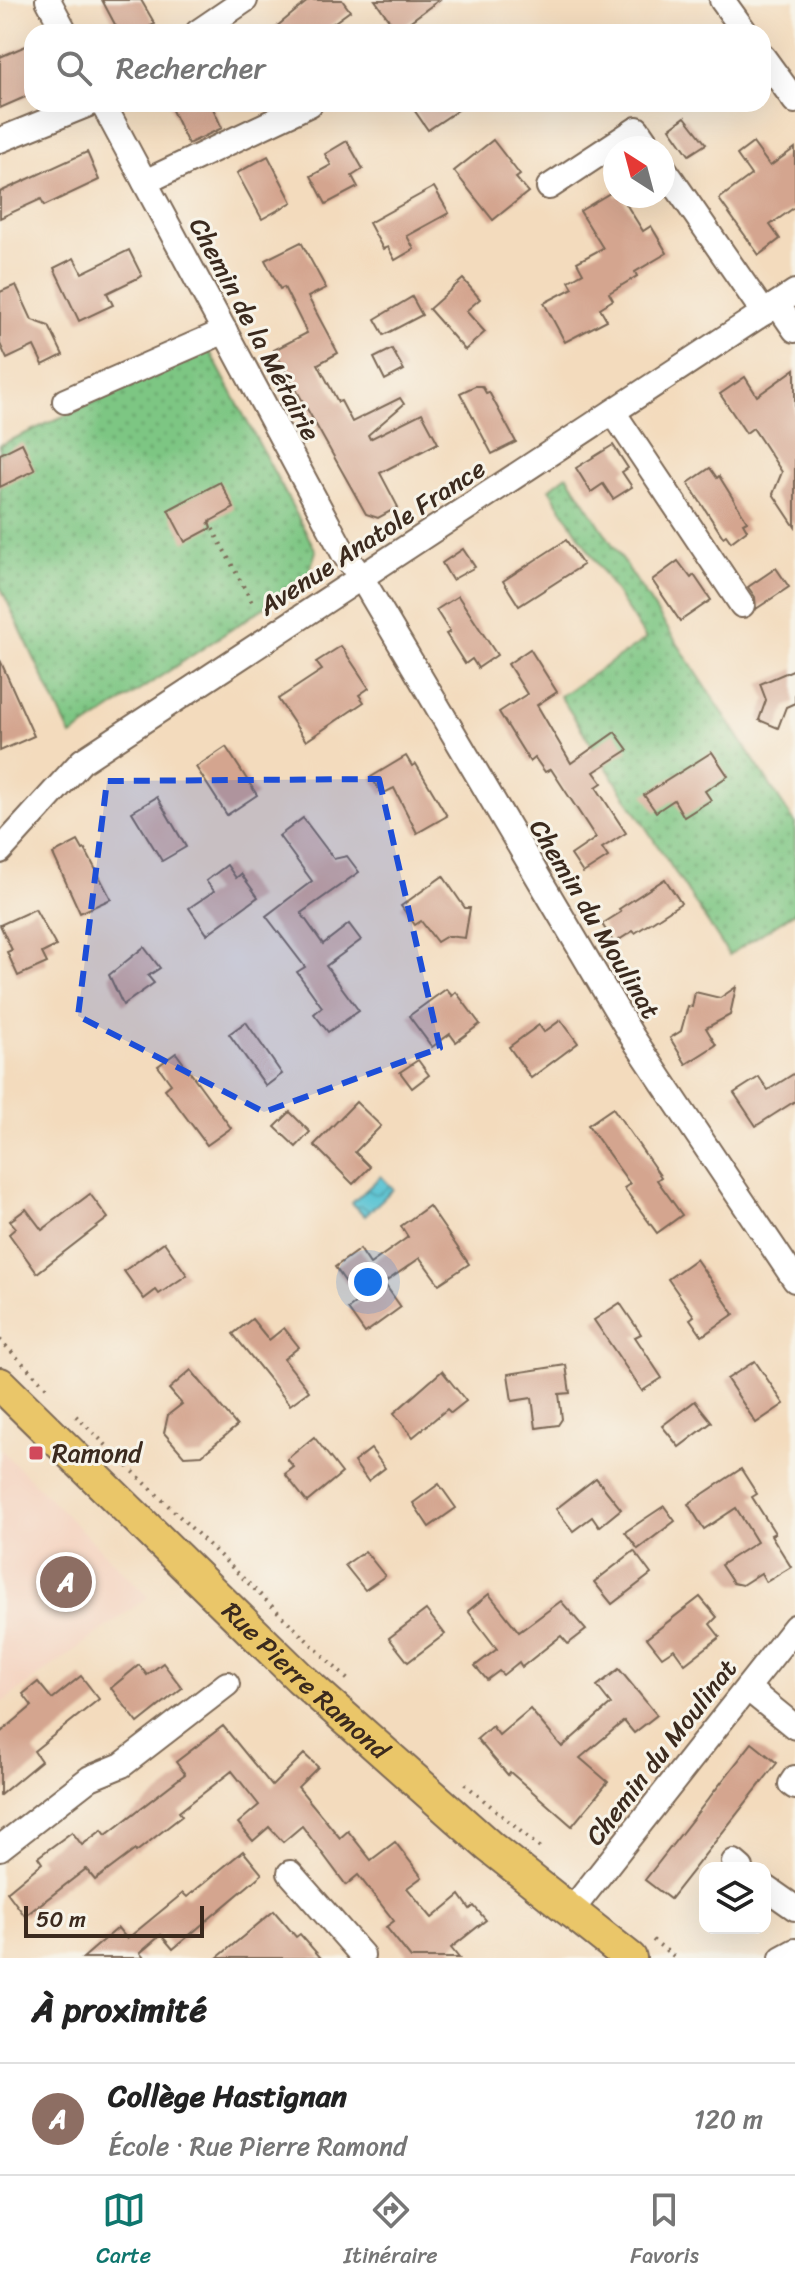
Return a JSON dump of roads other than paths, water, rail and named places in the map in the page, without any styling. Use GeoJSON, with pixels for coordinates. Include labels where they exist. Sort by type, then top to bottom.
{"type":"FeatureCollection","features":[{"type":"Feature","properties":{"kind":"main road","name":"Rue Pierre Ramond"},"geometry":{"type":"LineString","coordinates":[[0,1384],[299,1677],[490,1847],[571,1911],[640,1948]]}},
{"type":"Feature","properties":{"kind":"street"},"geometry":{"type":"LineString","coordinates":[[48,0],[61,24]]}},
{"type":"Feature","properties":{"kind":"street"},"geometry":{"type":"LineString","coordinates":[[210,24],[245,0]]}},
{"type":"Feature","properties":{"kind":"street"},"geometry":{"type":"LineString","coordinates":[[722,0],[739,24]]}},
{"type":"Feature","properties":{"kind":"street"},"geometry":{"type":"LineString","coordinates":[[771,68],[795,101]]}},
{"type":"Feature","properties":{"kind":"street"},"geometry":{"type":"LineString","coordinates":[[0,140],[69,112]]}},
{"type":"Feature","properties":{"kind":"street","name":"Chemin de la Métairie"},"geometry":{"type":"LineString","coordinates":[[107,112],[344,554],[361,577]]}},
{"type":"Feature","properties":{"kind":"street"},"geometry":{"type":"LineString","coordinates":[[145,182],[293,112]]}},
{"type":"Feature","properties":{"kind":"street"},"geometry":{"type":"LineString","coordinates":[[626,136],[637,129],[642,136]]}},
{"type":"Feature","properties":{"kind":"street"},"geometry":{"type":"LineString","coordinates":[[549,187],[603,151]]}},
{"type":"Feature","properties":{"kind":"street"},"geometry":{"type":"LineString","coordinates":[[675,181],[779,303],[795,330]]}},
{"type":"Feature","properties":{"kind":"street","name":"Avenue Anatole France"},"geometry":{"type":"LineString","coordinates":[[0,851],[82,761],[779,303]]}},
{"type":"Feature","properties":{"kind":"street"},"geometry":{"type":"LineString","coordinates":[[65,401],[225,331]]}},
{"type":"Feature","properties":{"kind":"street"},"geometry":{"type":"LineString","coordinates":[[613,412],[742,605]]}},
{"type":"Feature","properties":{"kind":"street","name":"Chemin du Moulinat"},"geometry":{"type":"LineString","coordinates":[[361,577],[633,1038],[795,1280]]}},
{"type":"Feature","properties":{"kind":"street","name":"Chemin du Moulinat"},"geometry":{"type":"LineString","coordinates":[[571,1911],[795,1627]]}},
{"type":"Feature","properties":{"kind":"street"},"geometry":{"type":"LineString","coordinates":[[0,1848],[90,1778],[122,1765],[227,1684]]}},
{"type":"Feature","properties":{"kind":"street"},"geometry":{"type":"LineString","coordinates":[[747,1688],[795,1727]]}},
{"type":"Feature","properties":{"kind":"street"},"geometry":{"type":"LineString","coordinates":[[795,1778],[791,1784],[795,1787]]}},
{"type":"Feature","properties":{"kind":"street"},"geometry":{"type":"LineString","coordinates":[[290,1873],[362,1957]]}},
{"type":"Feature","properties":{"kind":"street"},"geometry":{"type":"LineString","coordinates":[[771,1891],[795,1908]]}},
{"type":"Feature","properties":{"kind":"street"},"geometry":{"type":"LineString","coordinates":[[782,1958],[795,1951]]}},
{"type":"Feature","properties":{"kind":"water"},"geometry":{"type":"Polygon","coordinates":[[[381,1176],[393,1189],[365,1216],[352,1203],[381,1176]]]}},
{"type":"Feature","properties":{"kind":"place","name":"Ramond"},"geometry":{"type":"Point","coordinates":[36,1453]}},
{"type":"Feature","properties":{"kind":"place","name":"Collège Hastignan"},"geometry":{"type":"Point","coordinates":[66,1582]}}]}
